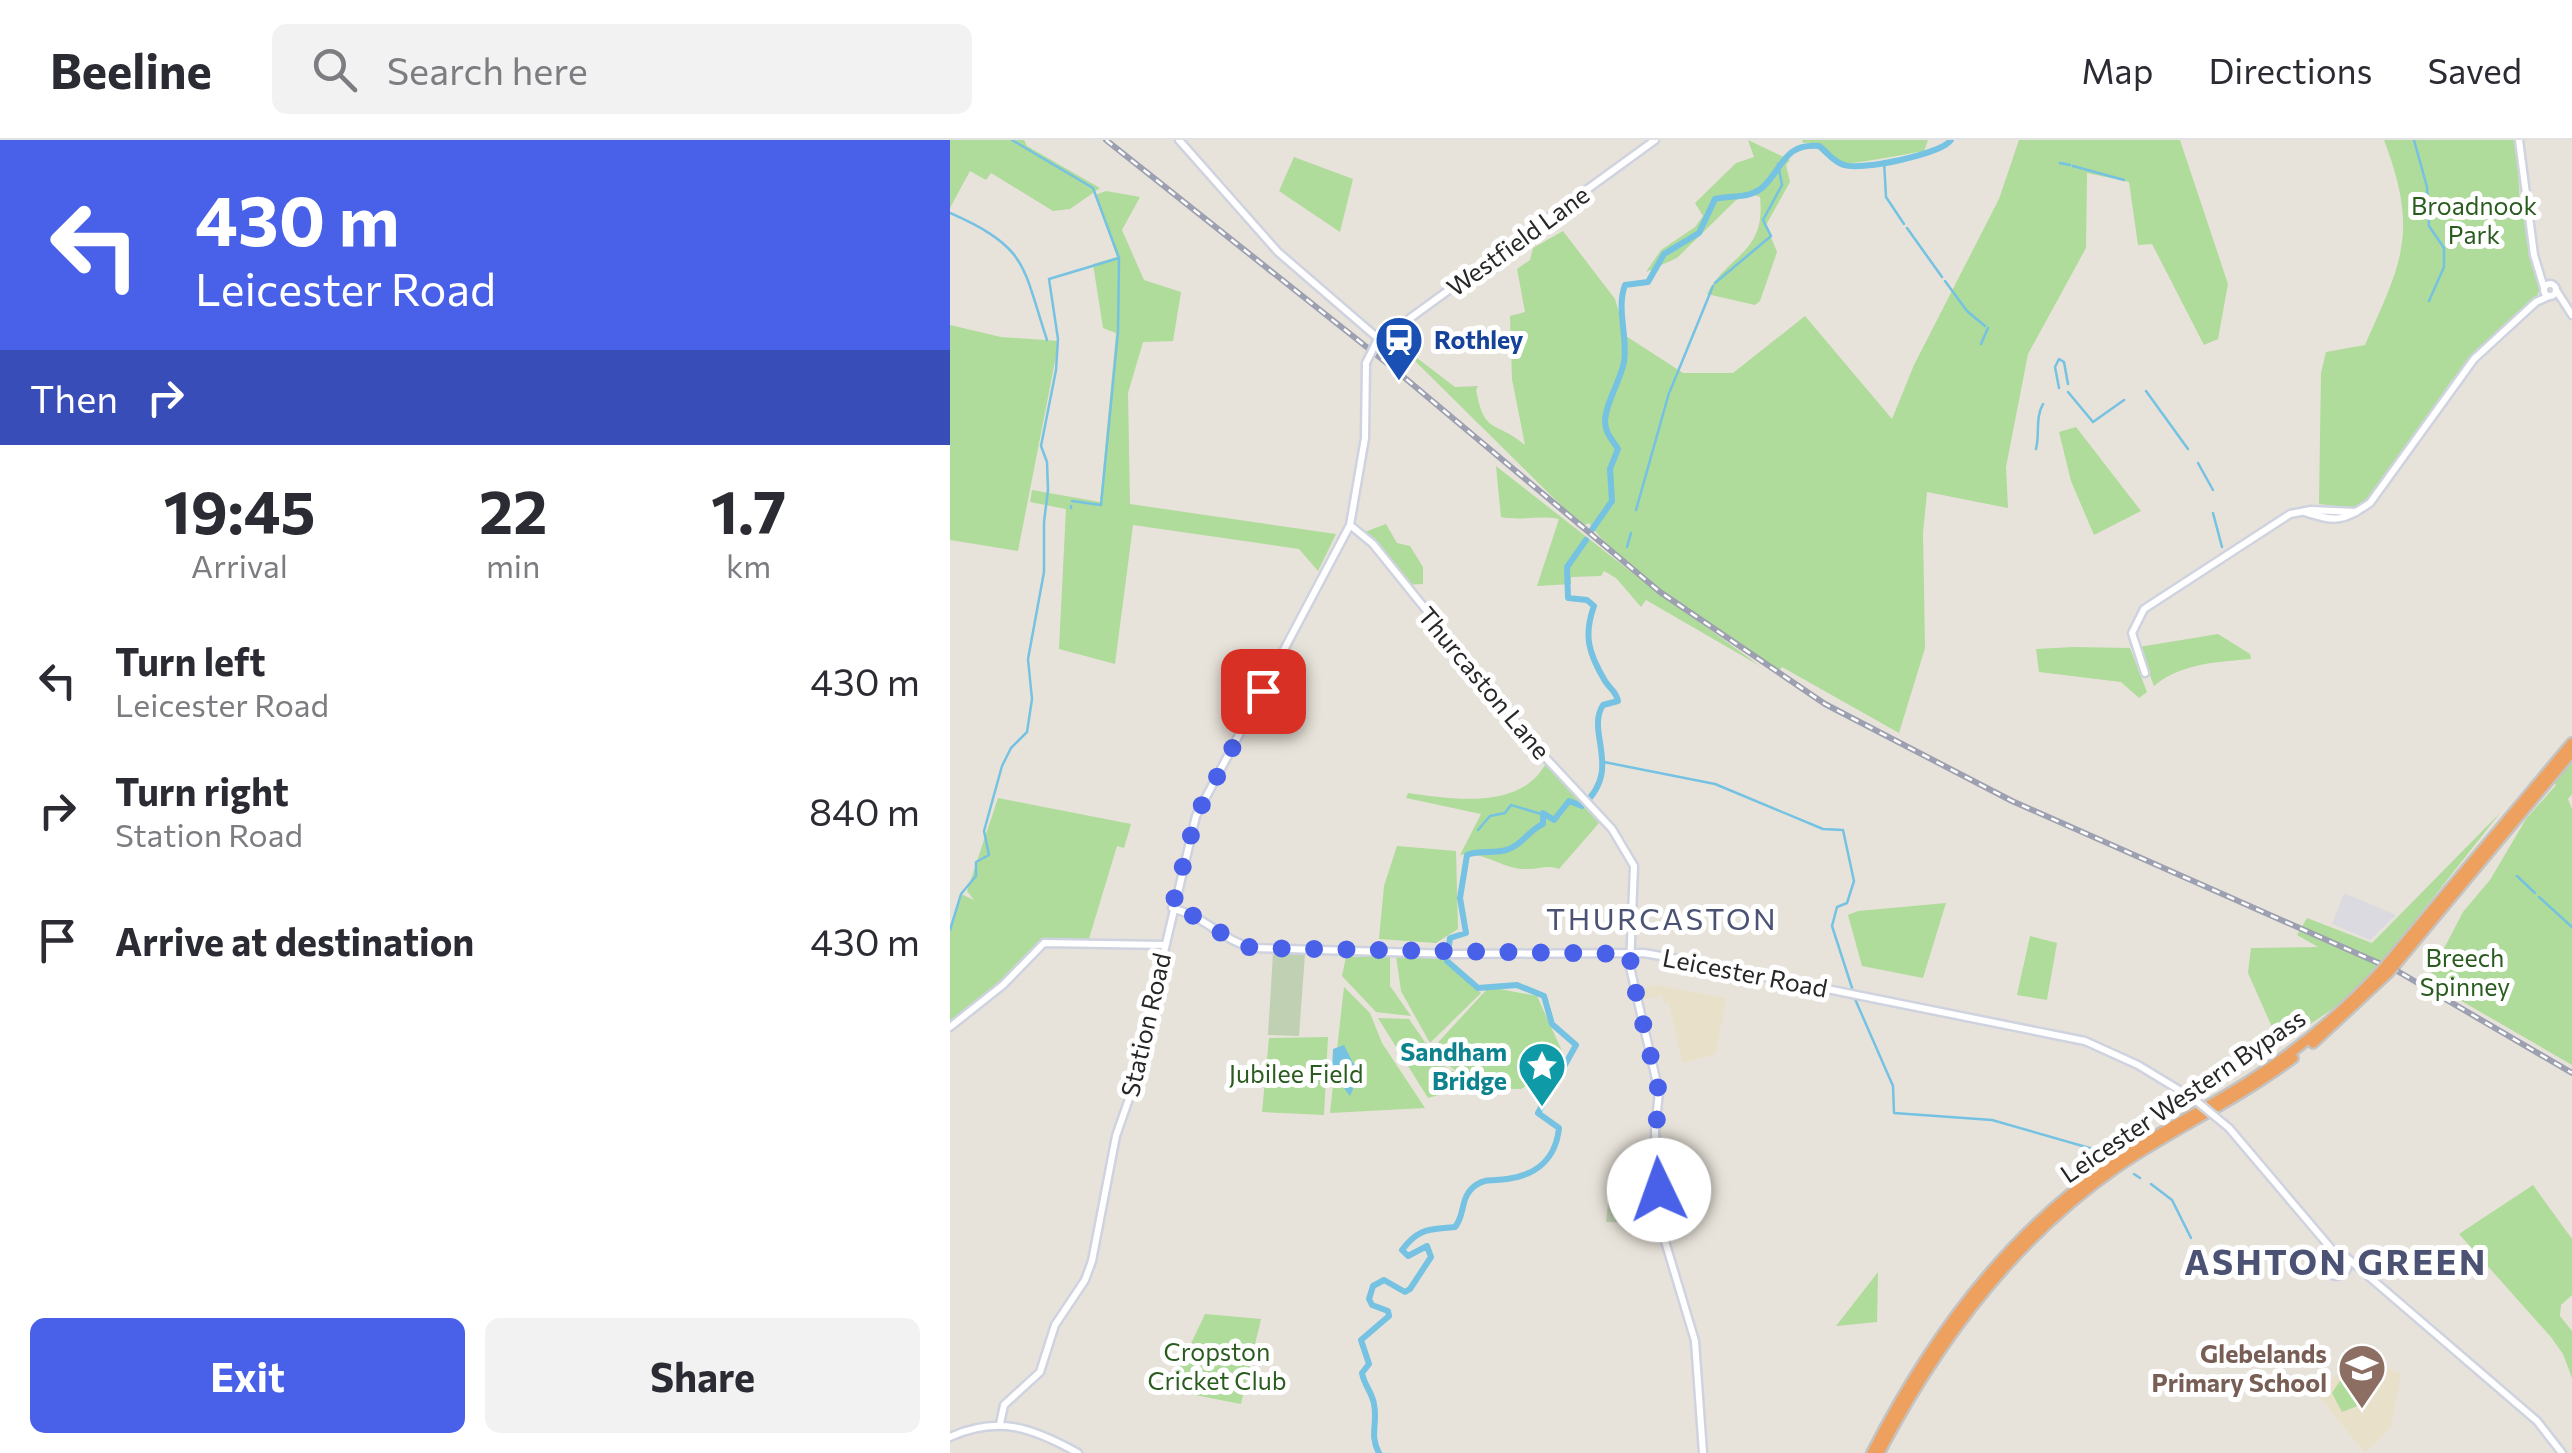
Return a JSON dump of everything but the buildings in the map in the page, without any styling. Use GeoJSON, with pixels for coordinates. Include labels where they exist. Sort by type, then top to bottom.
{"type":"FeatureCollection","features":[{"type":"Feature","properties":{"kind":"highway","name":"Leicester Western Bypass"},"geometry":{"type":"LineString","coordinates":[[2388,968],[2572,743]]}},
{"type":"Feature","properties":{"kind":"highway","name":"Leicester Western Bypass"},"geometry":{"type":"LineString","coordinates":[[1876,1453],[1959,1322],[2002,1270],[2054,1217],[2129,1160],[2277,1070],[2332,1027],[2388,968],[2572,752]]}},
{"type":"Feature","properties":{"kind":"street"},"geometry":{"type":"LineString","coordinates":[[1180,140],[1278,252],[1378,341]]}},
{"type":"Feature","properties":{"kind":"street","name":"Westfield Lane"},"geometry":{"type":"LineString","coordinates":[[1378,341],[1656,140]]}},
{"type":"Feature","properties":{"kind":"street"},"geometry":{"type":"LineString","coordinates":[[2522,140],[2520,152],[2540,273],[2549,290],[2572,315]]}},
{"type":"Feature","properties":{"kind":"street"},"geometry":{"type":"LineString","coordinates":[[2145,674],[2133,641],[2134,625],[2141,612],[2284,518],[2304,512],[2339,520],[2373,500],[2472,361],[2549,290]]}},
{"type":"Feature","properties":{"kind":"street","name":"Station Road"},"geometry":{"type":"LineString","coordinates":[[999,1423],[1004,1405],[1034,1382],[1040,1372],[1055,1325],[1080,1288],[1092,1261],[1116,1136],[1131,1093],[1172,908],[1200,807],[1350,525],[1366,428],[1366,364],[1378,341]]}},
{"type":"Feature","properties":{"kind":"street","name":"Thurcaston Lane"},"geometry":{"type":"LineString","coordinates":[[1350,525],[1373,544],[1619,840],[1636,877],[1631,954]]}},
{"type":"Feature","properties":{"kind":"street","name":"Leicester Road"},"geometry":{"type":"LineString","coordinates":[[1172,908],[1206,920],[1247,947],[1440,954],[1631,954],[1683,960],[2075,1039],[2138,1065],[2194,1099],[2265,1166],[2334,1252]]}},
{"type":"Feature","properties":{"kind":"street"},"geometry":{"type":"LineString","coordinates":[[950,1027],[1003,985],[1044,943],[1165,945]]}},
{"type":"Feature","properties":{"kind":"street"},"geometry":{"type":"LineString","coordinates":[[1631,954],[1630,967],[1659,1092],[1658,1221],[1695,1341],[1703,1453]]}},
{"type":"Feature","properties":{"kind":"street"},"geometry":{"type":"LineString","coordinates":[[2320,1236],[2328,1273],[2367,1273]]}},
{"type":"Feature","properties":{"kind":"street"},"geometry":{"type":"LineString","coordinates":[[2325,1258],[2334,1252],[2367,1273],[2533,1417],[2562,1453]]}},
{"type":"Feature","properties":{"kind":"street"},"geometry":{"type":"LineString","coordinates":[[2345,1256],[2346,1271]]}},
{"type":"Feature","properties":{"kind":"street"},"geometry":{"type":"LineString","coordinates":[[950,1437],[970,1428],[999,1423],[1040,1435],[1078,1453]]}},
{"type":"Feature","properties":{"kind":"shaded area"},"geometry":{"type":"Polygon","coordinates":[[[2344,893],[2396,915],[2370,940],[2332,924],[2344,893]]]}},
{"type":"Feature","properties":{"kind":"shaded area"},"geometry":{"type":"Polygon","coordinates":[[[1656,985],[1726,998],[1716,1054],[1682,1063],[1669,1003],[1664,1004],[1662,995],[1642,1000],[1639,990],[1656,985]]]}},
{"type":"Feature","properties":{"kind":"shaded area","name":"Glebelands Primary School"},"geometry":{"type":"Polygon","coordinates":[[[2353,1357],[2401,1373],[2391,1428],[2365,1453],[2317,1394],[2353,1357]]]}},
{"type":"Feature","properties":{"kind":"green space"},"geometry":{"type":"Polygon","coordinates":[[[950,140],[1024,140],[1027,146],[1100,188],[1070,209],[1053,211],[991,173],[986,180],[970,171],[950,208],[950,140]]]}},
{"type":"Feature","properties":{"kind":"green space"},"geometry":{"type":"Polygon","coordinates":[[[1748,140],[1790,160],[1786,165],[1790,182],[1766,225],[1777,252],[1760,301],[1755,305],[1707,294],[1757,231],[1760,197],[1751,194],[1736,200],[1677,258],[1646,272],[1661,250],[1695,227],[1703,216],[1695,203],[1736,163],[1754,157],[1748,140]]]}},
{"type":"Feature","properties":{"kind":"green space"},"geometry":{"type":"Polygon","coordinates":[[[1802,140],[1928,140],[1924,151],[1845,163],[1821,146],[1802,140]]]}},
{"type":"Feature","properties":{"kind":"green space"},"geometry":{"type":"Polygon","coordinates":[[[2019,140],[2180,140],[2228,284],[2218,339],[2204,345],[2152,244],[2138,245],[2129,182],[2087,173],[2086,248],[2028,354],[2006,467],[2008,508],[1927,492],[1923,533],[1925,648],[1899,733],[1782,667],[1780,670],[1651,584],[1606,544],[1589,523],[1582,526],[1415,361],[1417,358],[1455,387],[1478,386],[1479,405],[1487,421],[1525,445],[1512,379],[1510,316],[1525,312],[1517,269],[1530,260],[1533,248],[1563,231],[1615,299],[1626,336],[1683,373],[1733,373],[1805,316],[1892,419],[1914,365],[1999,199],[2019,140]]]}},
{"type":"Feature","properties":{"kind":"green space","name":"Broadnook Park"},"geometry":{"type":"Polygon","coordinates":[[[2384,140],[2516,140],[2520,203],[2540,290],[2534,301],[2478,348],[2451,381],[2372,497],[2352,510],[2337,511],[2337,506],[2319,504],[2321,373],[2326,352],[2365,345],[2402,246],[2401,199],[2384,140]]]}},
{"type":"Feature","properties":{"kind":"green space"},"geometry":{"type":"Polygon","coordinates":[[[1294,157],[1353,179],[1340,232],[1279,191],[1294,157]]]}},
{"type":"Feature","properties":{"kind":"green space"},"geometry":{"type":"Polygon","coordinates":[[[1106,191],[1140,197],[1122,230],[1144,280],[1181,292],[1173,341],[1143,342],[1128,393],[1130,504],[1336,534],[1318,571],[1299,549],[1133,525],[1115,664],[1059,649],[1066,509],[1030,502],[1032,490],[1100,502],[1116,333],[1103,328],[1093,264],[1117,257],[1095,195],[1106,191]]]}},
{"type":"Feature","properties":{"kind":"green space"},"geometry":{"type":"Polygon","coordinates":[[[950,325],[1001,337],[1059,341],[1018,551],[950,540],[950,325]]]}},
{"type":"Feature","properties":{"kind":"green space"},"geometry":{"type":"Polygon","coordinates":[[[2076,427],[2141,511],[2094,535],[2071,481],[2059,432],[2076,427]]]}},
{"type":"Feature","properties":{"kind":"green space"},"geometry":{"type":"Polygon","coordinates":[[[1496,466],[1644,582],[1760,666],[1646,600],[1641,607],[1616,578],[1604,571],[1601,576],[1571,577],[1571,584],[1537,586],[1559,519],[1501,517],[1496,466]]]}},
{"type":"Feature","properties":{"kind":"green space"},"geometry":{"type":"Polygon","coordinates":[[[1386,524],[1397,543],[1410,546],[1423,567],[1423,584],[1405,585],[1362,533],[1386,524]]]}},
{"type":"Feature","properties":{"kind":"green space"},"geometry":{"type":"Polygon","coordinates":[[[2218,634],[2250,654],[2251,659],[2188,668],[2154,686],[2139,647],[2218,634]]]}},
{"type":"Feature","properties":{"kind":"green space"},"geometry":{"type":"Polygon","coordinates":[[[2130,648],[2147,692],[2139,698],[2121,682],[2039,672],[2036,649],[2130,648]]]}},
{"type":"Feature","properties":{"kind":"green space","name":"Breech Spinney"},"geometry":{"type":"Polygon","coordinates":[[[2572,757],[2572,794],[2568,799],[2572,809],[2572,1065],[2427,981],[2463,912],[2490,880],[2526,819],[2556,785],[2552,780],[2572,757]]]}},
{"type":"Feature","properties":{"kind":"green space"},"geometry":{"type":"Polygon","coordinates":[[[1546,763],[1599,823],[1559,869],[1517,868],[1476,855],[1460,855],[1481,814],[1406,798],[1408,793],[1464,799],[1503,795],[1535,778],[1546,763]]]}},
{"type":"Feature","properties":{"kind":"green space"},"geometry":{"type":"Polygon","coordinates":[[[998,798],[1131,824],[1124,848],[1117,846],[1088,942],[1040,941],[987,995],[950,1022],[950,932],[961,894],[974,900],[967,891],[998,798]]]}},
{"type":"Feature","properties":{"kind":"green space"},"geometry":{"type":"Polygon","coordinates":[[[2500,813],[2395,946],[2347,999],[2280,1045],[2248,973],[2251,948],[2318,947],[2297,935],[2307,918],[2372,943],[2500,813]]]}},
{"type":"Feature","properties":{"kind":"green space"},"geometry":{"type":"Polygon","coordinates":[[[1397,846],[1456,851],[1458,929],[1436,943],[1379,939],[1384,886],[1397,846]]]}},
{"type":"Feature","properties":{"kind":"green space"},"geometry":{"type":"Polygon","coordinates":[[[1946,903],[1923,978],[1862,966],[1848,915],[1946,903]]]}},
{"type":"Feature","properties":{"kind":"green space"},"geometry":{"type":"Polygon","coordinates":[[[2030,936],[2057,943],[2047,1000],[2017,995],[2030,936]]]}},
{"type":"Feature","properties":{"kind":"green space"},"geometry":{"type":"Polygon","coordinates":[[[1273,953],[1305,954],[1299,1036],[1268,1035],[1273,953]]]}},
{"type":"Feature","properties":{"kind":"green space"},"geometry":{"type":"Polygon","coordinates":[[[1390,956],[1390,986],[1411,1016],[1376,1012],[1342,976],[1346,957],[1390,956]]]}},
{"type":"Feature","properties":{"kind":"green space"},"geometry":{"type":"Polygon","coordinates":[[[1396,956],[1442,957],[1481,993],[1430,1043],[1401,991],[1396,956]]]}},
{"type":"Feature","properties":{"kind":"green space"},"geometry":{"type":"Polygon","coordinates":[[[1344,987],[1370,1013],[1382,1043],[1425,1108],[1330,1113],[1344,987]]]}},
{"type":"Feature","properties":{"kind":"green space"},"geometry":{"type":"Polygon","coordinates":[[[1489,987],[1537,996],[1567,1062],[1521,1089],[1477,1088],[1442,1060],[1433,1048],[1489,987]]]}},
{"type":"Feature","properties":{"kind":"green space"},"geometry":{"type":"Polygon","coordinates":[[[1378,1018],[1409,1019],[1440,1064],[1471,1086],[1428,1098],[1378,1018]]]}},
{"type":"Feature","properties":{"kind":"green space","name":"Jubilee Field"},"geometry":{"type":"Polygon","coordinates":[[[1328,1037],[1324,1115],[1262,1112],[1269,1038],[1328,1037]]]}},
{"type":"Feature","properties":{"kind":"green space"},"geometry":{"type":"Polygon","coordinates":[[[2533,1185],[2572,1239],[2572,1295],[2561,1305],[2560,1316],[2572,1331],[2572,1378],[2551,1337],[2459,1234],[2533,1185]]]}},
{"type":"Feature","properties":{"kind":"green space"},"geometry":{"type":"Polygon","coordinates":[[[1657,1192],[1656,1224],[1606,1222],[1609,1195],[1657,1192]]]}},
{"type":"Feature","properties":{"kind":"green space"},"geometry":{"type":"Polygon","coordinates":[[[1878,1272],[1877,1322],[1836,1326],[1878,1272]]]}},
{"type":"Feature","properties":{"kind":"green space","name":"Cropston Cricket Club"},"geometry":{"type":"Polygon","coordinates":[[[1205,1314],[1261,1319],[1241,1404],[1169,1390],[1205,1314]]]}},
{"type":"Feature","properties":{"kind":"green space"},"geometry":{"type":"Polygon","coordinates":[[[2351,1364],[2370,1368],[2380,1376],[2365,1403],[2342,1412],[2332,1393],[2351,1364]]]}},
{"type":"Feature","properties":{"kind":"water"},"geometry":{"type":"Polygon","coordinates":[[[1344,1045],[1361,1070],[1350,1096],[1332,1072],[1333,1049],[1344,1045]]]}},
{"type":"Feature","properties":{"kind":"waterway"},"geometry":{"type":"LineString","coordinates":[[950,930],[961,894],[976,876],[976,862],[989,855],[984,831],[1002,766],[1011,748],[1027,732],[1032,699],[1028,659],[1044,572],[1048,490],[1047,462],[1041,446],[1058,339],[1049,279],[1119,258],[1093,188],[1012,140]]}},
{"type":"Feature","properties":{"kind":"waterway"},"geometry":{"type":"LineString","coordinates":[[1591,531],[1612,501],[1610,469],[1618,449],[1605,422],[1624,362],[1625,285],[1648,282],[1664,254],[1699,233],[1715,199],[1758,191],[1798,148],[1819,146],[1840,164],[1867,166],[1918,156],[1951,140]]}},
{"type":"Feature","properties":{"kind":"waterway"},"geometry":{"type":"LineString","coordinates":[[2414,140],[2427,187],[2429,226],[2444,248],[2444,267],[2429,301]]}},
{"type":"Feature","properties":{"kind":"waterway"},"geometry":{"type":"LineString","coordinates":[[1884,161],[1886,197],[1904,224]]}},
{"type":"Feature","properties":{"kind":"waterway"},"geometry":{"type":"LineString","coordinates":[[2060,163],[2070,165]]}},
{"type":"Feature","properties":{"kind":"waterway"},"geometry":{"type":"LineString","coordinates":[[1715,283],[1771,236],[1763,220],[1782,185],[1778,164]]}},
{"type":"Feature","properties":{"kind":"waterway"},"geometry":{"type":"LineString","coordinates":[[2073,166],[2124,180]]}},
{"type":"Feature","properties":{"kind":"waterway"},"geometry":{"type":"LineString","coordinates":[[950,213],[995,237],[1019,262],[1047,340]]}},
{"type":"Feature","properties":{"kind":"waterway"},"geometry":{"type":"LineString","coordinates":[[1907,228],[1942,277]]}},
{"type":"Feature","properties":{"kind":"waterway"},"geometry":{"type":"LineString","coordinates":[[1072,501],[1101,505],[1118,332],[1119,258]]}},
{"type":"Feature","properties":{"kind":"waterway"},"geometry":{"type":"LineString","coordinates":[[1945,281],[1967,311],[1985,326]]}},
{"type":"Feature","properties":{"kind":"waterway"},"geometry":{"type":"LineString","coordinates":[[1670,391],[1713,286]]}},
{"type":"Feature","properties":{"kind":"waterway"},"geometry":{"type":"LineString","coordinates":[[1981,344],[1988,328]]}},
{"type":"Feature","properties":{"kind":"waterway"},"geometry":{"type":"LineString","coordinates":[[2059,388],[2055,367],[2059,359],[2064,362],[2068,384]]}},
{"type":"Feature","properties":{"kind":"waterway"},"geometry":{"type":"LineString","coordinates":[[2146,391],[2188,449]]}},
{"type":"Feature","properties":{"kind":"waterway"},"geometry":{"type":"LineString","coordinates":[[2068,392],[2093,422],[2124,400]]}},
{"type":"Feature","properties":{"kind":"waterway"},"geometry":{"type":"LineString","coordinates":[[1636,510],[1669,393]]}},
{"type":"Feature","properties":{"kind":"waterway"},"geometry":{"type":"LineString","coordinates":[[2036,449],[2043,404]]}},
{"type":"Feature","properties":{"kind":"waterway"},"geometry":{"type":"LineString","coordinates":[[2198,463],[2213,490]]}},
{"type":"Feature","properties":{"kind":"waterway"},"geometry":{"type":"LineString","coordinates":[[2213,513],[2222,547]]}},
{"type":"Feature","properties":{"kind":"waterway"},"geometry":{"type":"LineString","coordinates":[[1627,547],[1631,533]]}},
{"type":"Feature","properties":{"kind":"waterway"},"geometry":{"type":"LineString","coordinates":[[1379,1453],[1374,1404],[1362,1373],[1369,1364],[1361,1340],[1389,1316],[1388,1311],[1372,1305],[1369,1299],[1373,1286],[1384,1280],[1405,1292],[1410,1289],[1431,1257],[1427,1246],[1408,1256],[1402,1250],[1408,1243],[1426,1231],[1455,1227],[1467,1195],[1476,1185],[1518,1177],[1536,1169],[1549,1156],[1557,1139],[1559,1128],[1538,1113],[1576,1045],[1552,1024],[1544,996],[1517,985],[1478,988],[1447,961],[1450,938],[1466,933],[1460,898],[1467,855],[1514,847],[1543,824],[1543,813],[1554,820],[1569,801],[1582,806],[1600,779],[1599,716],[1603,705],[1618,701],[1599,671],[1589,645],[1594,606],[1587,600],[1568,598],[1567,567],[1586,540]]}},
{"type":"Feature","properties":{"kind":"waterway"},"geometry":{"type":"LineString","coordinates":[[1604,762],[1715,784],[1823,829],[1843,830],[1854,881],[1847,903],[1837,907],[1832,926],[1853,991]]}},
{"type":"Feature","properties":{"kind":"waterway"},"geometry":{"type":"LineString","coordinates":[[1478,830],[1490,816],[1505,813],[1511,805],[1541,814]]}},
{"type":"Feature","properties":{"kind":"waterway"},"geometry":{"type":"LineString","coordinates":[[2517,876],[2535,893]]}},
{"type":"Feature","properties":{"kind":"waterway"},"geometry":{"type":"LineString","coordinates":[[2539,897],[2572,927]]}},
{"type":"Feature","properties":{"kind":"waterway"},"geometry":{"type":"LineString","coordinates":[[1855,999],[1893,1086],[1894,1113],[1992,1120],[2100,1151]]}},
{"type":"Feature","properties":{"kind":"waterway"},"geometry":{"type":"LineString","coordinates":[[2134,1174],[2140,1178]]}},
{"type":"Feature","properties":{"kind":"waterway"},"geometry":{"type":"LineString","coordinates":[[2151,1184],[2172,1200],[2191,1238]]}},
{"type":"Feature","properties":{"kind":"railway"},"geometry":{"type":"LineString","coordinates":[[1106,140],[1393,368],[1660,592],[1825,704],[2012,801],[2399,972],[2572,1073]]}},
{"type":"Feature","properties":{"kind":"place","name":"Rothley"},"geometry":{"type":"Point","coordinates":[1399,382]}},
{"type":"Feature","properties":{"kind":"place","name":"Sandham Bridge"},"geometry":{"type":"Point","coordinates":[1542,1108]}},
{"type":"Feature","properties":{"kind":"place","name":"Glebelands Primary School"},"geometry":{"type":"Point","coordinates":[2362,1410]}},
{"type":"Feature","properties":{"kind":"district","name":"THURCASTON"},"geometry":{"type":"Point","coordinates":[1662,920]}},
{"type":"Feature","properties":{"kind":"district","name":"ASHTON GREEN"},"geometry":{"type":"Point","coordinates":[2336,1263]}},
{"type":"Feature","properties":{"kind":"route"},"geometry":{"type":"LineString","coordinates":[[1263,691],[1196,816],[1172,908],[1199,916],[1230,939],[1253,948],[1631,954],[1630,967],[1659,1092],[1659,1190]]}}]}
